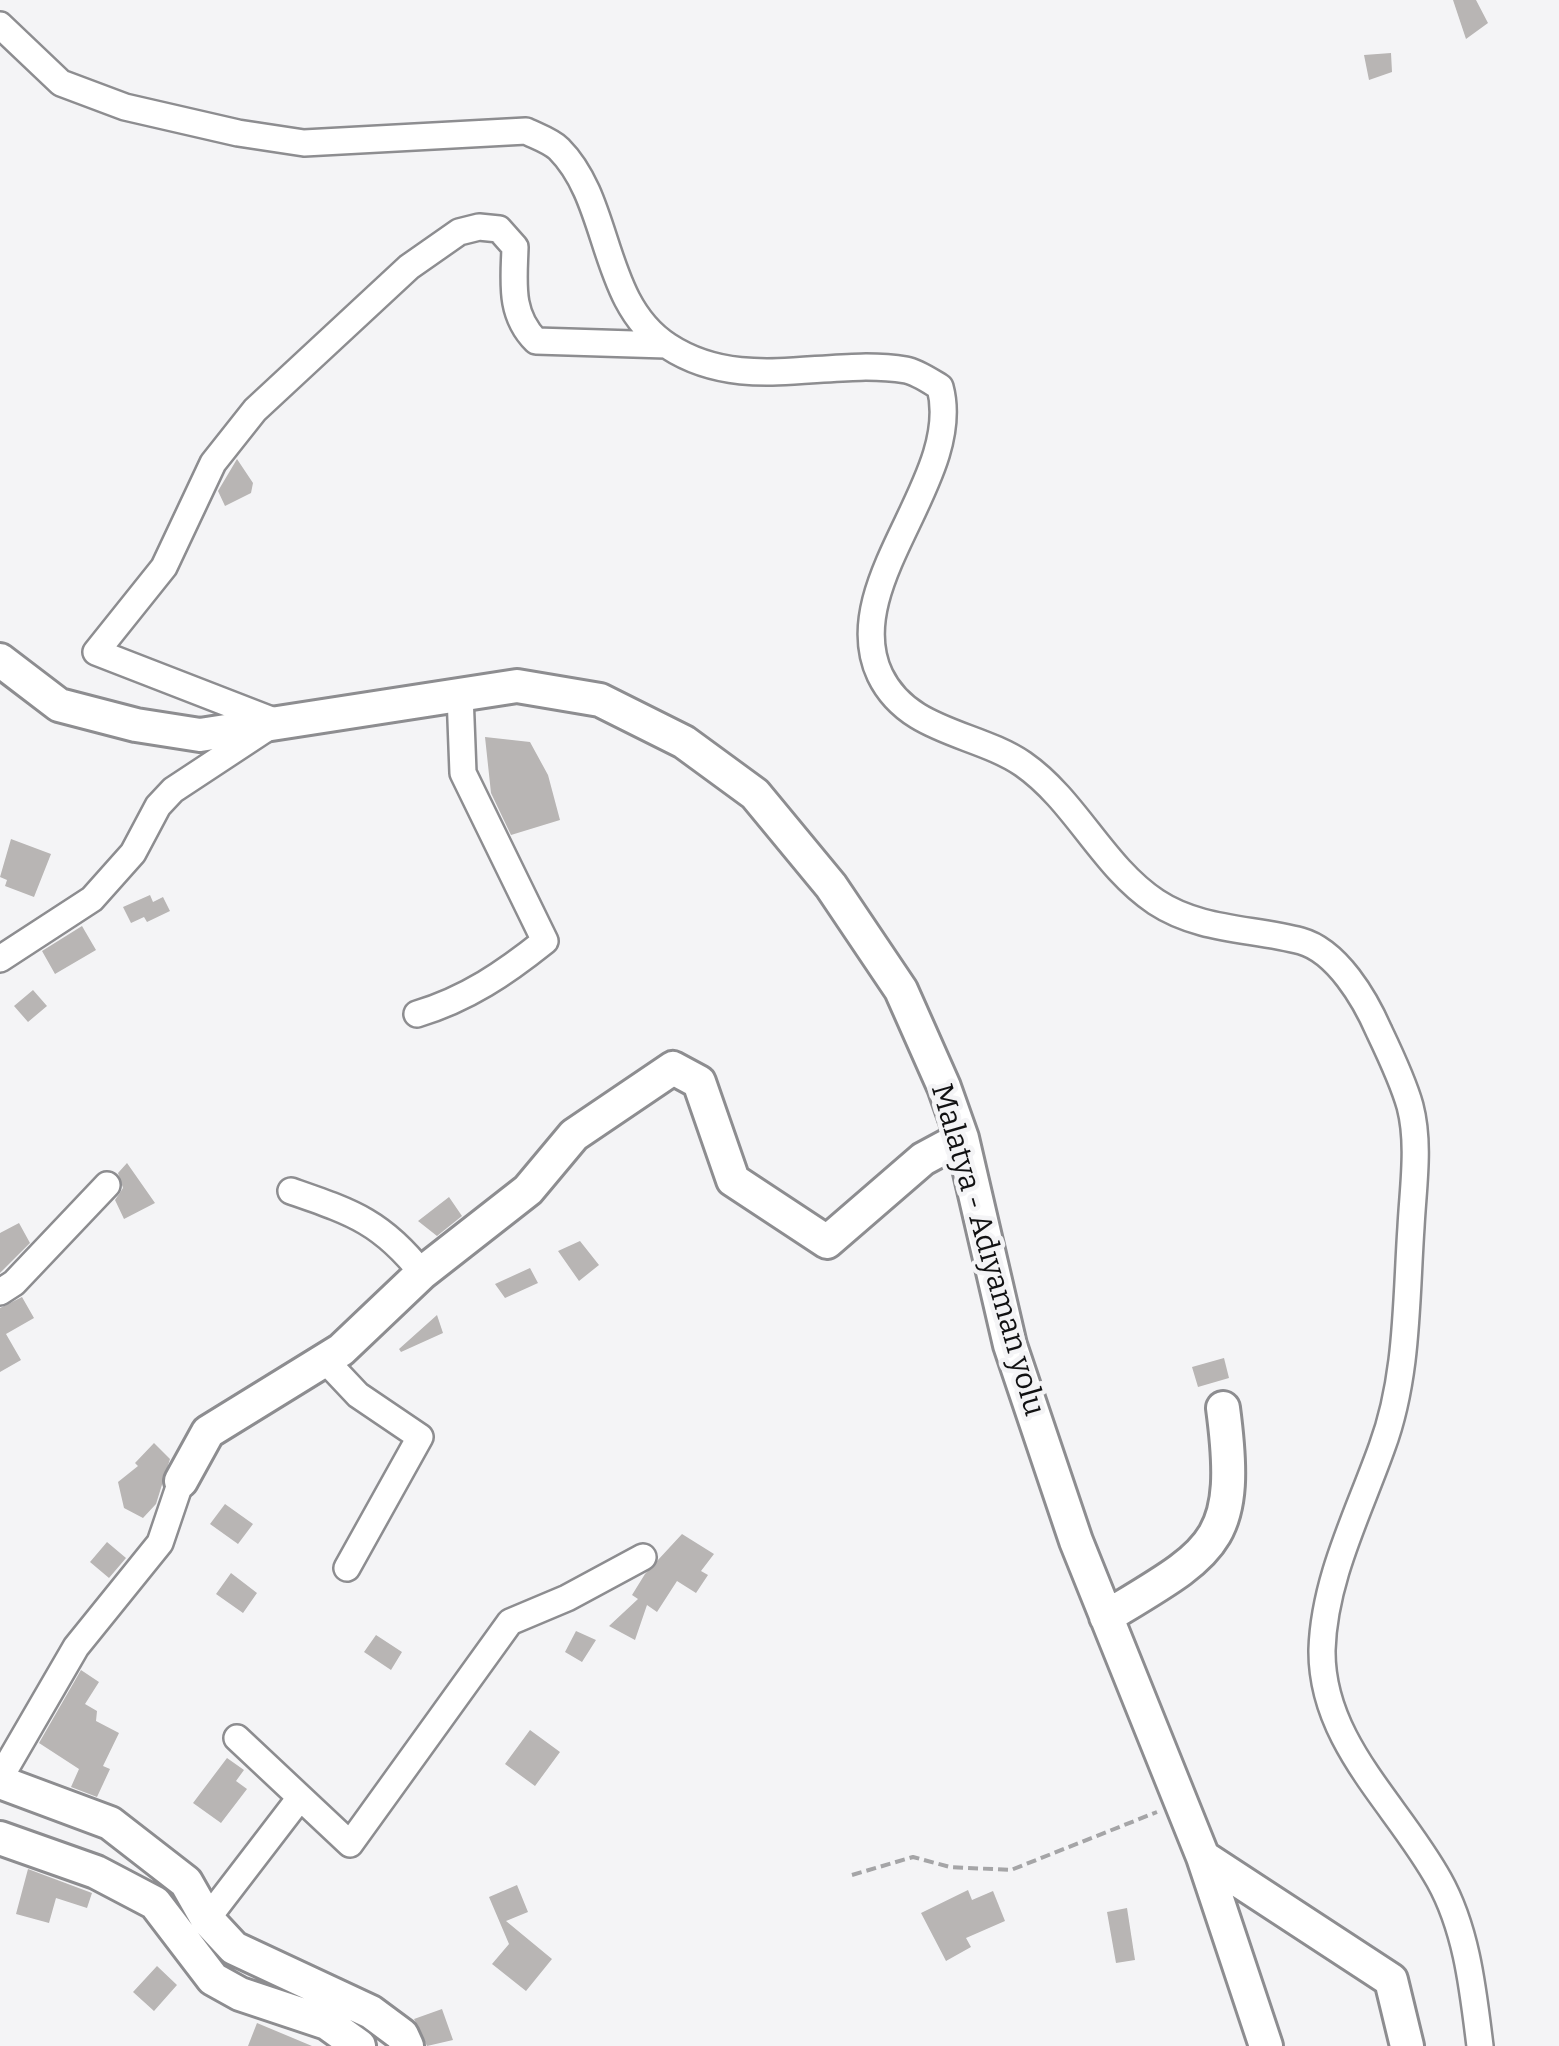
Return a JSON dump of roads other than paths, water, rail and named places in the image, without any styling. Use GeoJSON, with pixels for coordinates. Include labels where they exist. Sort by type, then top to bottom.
{"type":"FeatureCollection","features":[{"type":"Feature","properties":{"kind":"main road","name":"Malatya - Adıyaman yolu"},"geometry":{"type":"LineString","coordinates":[[0,660],[59,704],[136,726],[200,735],[517,686],[600,700],[684,742],[755,794],[831,886],[901,990],[962,1138],[1010,1345],[1106,1617],[1203,1857],[1266,2046]]}},
{"type":"Feature","properties":{"kind":"main road"},"geometry":{"type":"LineString","coordinates":[[181,1480],[208,1432],[326,1360],[422,1273],[528,1190],[574,1136],[673,1068],[699,1082],[733,1180],[827,1242],[924,1159],[962,1138]]}},
{"type":"Feature","properties":{"kind":"main road"},"geometry":{"type":"LineString","coordinates":[[1106,1617],[1205,1552],[1225,1518],[1230,1462],[1223,1408]]}},
{"type":"Feature","properties":{"kind":"main road"},"geometry":{"type":"LineString","coordinates":[[0,1780],[110,1822],[186,1882],[206,1919],[249,1956],[371,2012],[402,2035],[407,2046]]}},
{"type":"Feature","properties":{"kind":"main road"},"geometry":{"type":"LineString","coordinates":[[0,1838],[96,1872],[155,1904],[213,1979],[240,1994],[326,2023],[360,2046]]}},
{"type":"Feature","properties":{"kind":"main road"},"geometry":{"type":"LineString","coordinates":[[1203,1857],[1392,1980],[1407,2046]]}},
{"type":"Feature","properties":{"kind":"street"},"geometry":{"type":"LineString","coordinates":[[0,25],[61,82],[125,107],[238,133],[304,143],[526,131],[558,147],[585,188],[613,268],[638,314],[666,345],[709,366],[748,374],[909,370],[940,387],[946,412],[928,475],[887,572],[869,636],[879,673],[896,700],[941,730],[1024,765],[1057,794],[1130,883],[1160,905],[1208,925],[1306,942],[1340,967],[1377,1026],[1410,1107],[1416,1162],[1397,1398],[1336,1568],[1322,1645],[1324,1696],[1338,1730],[1441,1882],[1468,1959],[1480,2046]]}},
{"type":"Feature","properties":{"kind":"street"},"geometry":{"type":"LineString","coordinates":[[277,723],[96,652],[164,567],[214,463],[255,410],[410,267],[459,232],[479,227],[499,229],[515,247],[514,304],[523,328],[536,340],[666,345]]}},
{"type":"Feature","properties":{"kind":"street"},"geometry":{"type":"LineString","coordinates":[[417,1014],[456,1002],[512,968],[545,941],[463,773],[460,694]]}},
{"type":"Feature","properties":{"kind":"street"},"geometry":{"type":"LineString","coordinates":[[0,959],[92,899],[133,853],[158,806],[174,790],[277,723]]}},
{"type":"Feature","properties":{"kind":"street"},"geometry":{"type":"LineString","coordinates":[[0,980],[23,944]]}},
{"type":"Feature","properties":{"kind":"street"},"geometry":{"type":"LineString","coordinates":[[0,1292],[14,1283],[107,1186]]}},
{"type":"Feature","properties":{"kind":"street"},"geometry":{"type":"LineString","coordinates":[[290,1190],[342,1208],[394,1237],[422,1273]]}},
{"type":"Feature","properties":{"kind":"street"},"geometry":{"type":"LineString","coordinates":[[326,1360],[358,1396],[420,1437],[347,1568]]}},
{"type":"Feature","properties":{"kind":"street"},"geometry":{"type":"LineString","coordinates":[[0,1780],[76,1647],[160,1543],[181,1480]]}},
{"type":"Feature","properties":{"kind":"street"},"geometry":{"type":"LineString","coordinates":[[237,1738],[350,1844],[510,1622],[567,1598],[642,1557]]}},
{"type":"Feature","properties":{"kind":"street"},"geometry":{"type":"LineString","coordinates":[[206,1919],[299,1800]]}}]}
